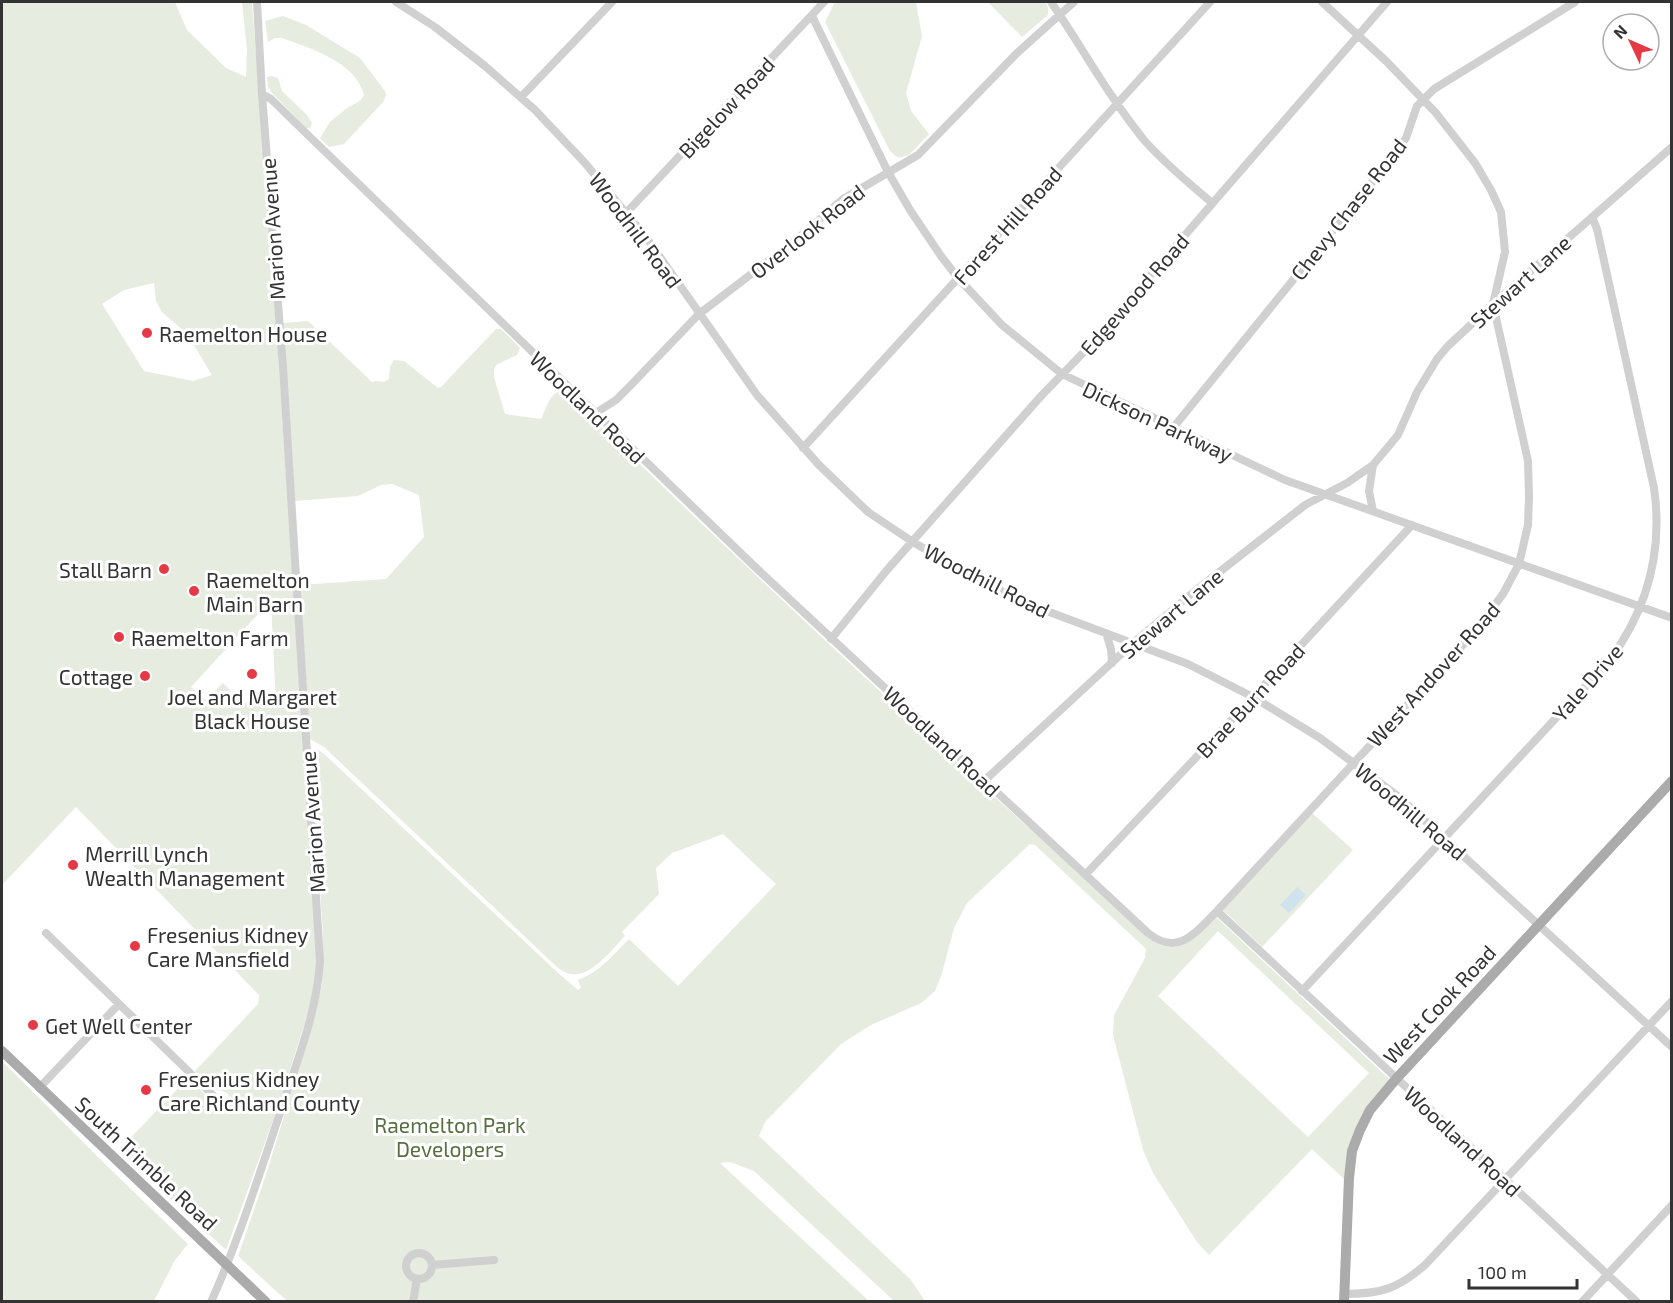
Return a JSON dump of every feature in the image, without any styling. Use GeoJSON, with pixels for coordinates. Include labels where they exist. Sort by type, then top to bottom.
{"type":"FeatureCollection","features":[{"type":"Feature","properties":{"kind":"main road","name":"West Cook Road"},"geometry":{"type":"LineString","coordinates":[[1344,1298],[1352,1151],[1370,1110],[1396,1079],[1671,782]]}},
{"type":"Feature","properties":{"kind":"main road","name":"South Trimble Road"},"geometry":{"type":"LineString","coordinates":[[2,1051],[266,1302]]}},
{"type":"Feature","properties":{"kind":"street","name":"Marion Avenue"},"geometry":{"type":"LineString","coordinates":[[211,1302],[227,1265],[311,1015],[319,980],[320,961],[257,2]]}},
{"type":"Feature","properties":{"kind":"street","name":"Woodhill Road"},"geometry":{"type":"LineString","coordinates":[[396,2],[410,5],[521,97],[585,163],[627,212],[752,388],[803,448],[859,504],[879,520],[966,574],[1044,610],[1188,664],[1253,697],[1354,762],[1399,797],[1445,838],[1671,1047]]}},
{"type":"Feature","properties":{"kind":"street"},"geometry":{"type":"LineString","coordinates":[[521,97],[612,2]]}},
{"type":"Feature","properties":{"kind":"street","name":"Bigelow Road"},"geometry":{"type":"LineString","coordinates":[[627,212],[824,2]]}},
{"type":"Feature","properties":{"kind":"street"},"geometry":{"type":"LineString","coordinates":[[1051,2],[1117,103],[1151,148],[1212,203]]}},
{"type":"Feature","properties":{"kind":"street","name":"Overlook Road"},"geometry":{"type":"LineString","coordinates":[[594,414],[623,393],[699,314],[797,239],[843,199],[918,155],[1017,53],[1074,2]]}},
{"type":"Feature","properties":{"kind":"street","name":"Forest Hill Road"},"geometry":{"type":"LineString","coordinates":[[803,448],[1210,2]]}},
{"type":"Feature","properties":{"kind":"street"},"geometry":{"type":"LineString","coordinates":[[1322,2],[1423,98],[1470,155],[1491,190],[1501,212],[1505,252],[1493,304]]}},
{"type":"Feature","properties":{"kind":"street","name":"Edgewood Road"},"geometry":{"type":"LineString","coordinates":[[831,639],[887,570],[1078,358],[1387,2]]}},
{"type":"Feature","properties":{"kind":"street","name":"Chevy Chase Road"},"geometry":{"type":"LineString","coordinates":[[1173,428],[1387,164],[1406,138],[1417,106],[1423,98],[1446,80],[1575,2]]}},
{"type":"Feature","properties":{"kind":"street","name":"Dickson Parkway"},"geometry":{"type":"LineString","coordinates":[[812,16],[888,172],[910,210],[958,279],[1002,325],[1062,374],[1285,480],[1671,618]]}},
{"type":"Feature","properties":{"kind":"street","name":"Woodland Road"},"geometry":{"type":"LineString","coordinates":[[262,94],[271,99],[594,414],[831,639],[1148,933],[1164,943],[1175,944],[1186,939],[1217,911],[1637,1302]]}},
{"type":"Feature","properties":{"kind":"street","name":"Stewart Lane"},"geometry":{"type":"LineString","coordinates":[[984,781],[1133,643],[1233,560],[1305,505],[1347,483],[1373,465],[1398,435],[1417,392],[1437,359],[1463,331],[1671,147]]}},
{"type":"Feature","properties":{"kind":"street","name":"Yale Drive"},"geometry":{"type":"LineString","coordinates":[[1302,991],[1609,662],[1625,638],[1645,594],[1656,546],[1657,508],[1649,462],[1597,229],[1592,217]]}},
{"type":"Feature","properties":{"kind":"street","name":"West Andover Road"},"geometry":{"type":"LineString","coordinates":[[1217,911],[1473,634],[1503,594],[1519,564],[1528,525],[1528,461],[1493,304]]}},
{"type":"Feature","properties":{"kind":"street"},"geometry":{"type":"LineString","coordinates":[[1373,465],[1369,491],[1373,511]]}},
{"type":"Feature","properties":{"kind":"street","name":"Brae Burn Road"},"geometry":{"type":"LineString","coordinates":[[1086,874],[1412,525]]}},
{"type":"Feature","properties":{"kind":"street"},"geometry":{"type":"LineString","coordinates":[[1106,633],[1112,663]]}},
{"type":"Feature","properties":{"kind":"street"},"geometry":{"type":"LineString","coordinates":[[46,933],[220,1102]]}},
{"type":"Feature","properties":{"kind":"street"},"geometry":{"type":"LineString","coordinates":[[1344,1298],[1381,1292],[1403,1282],[1426,1264],[1671,1001]]}},
{"type":"Feature","properties":{"kind":"street"},"geometry":{"type":"LineString","coordinates":[[39,1088],[119,1004]]}},
{"type":"Feature","properties":{"kind":"street"},"geometry":{"type":"LineString","coordinates":[[1582,1302],[1671,1205]]}},
{"type":"Feature","properties":{"kind":"street"},"geometry":{"type":"LineString","coordinates":[[422,1253],[429,1258],[432,1265],[428,1275],[417,1279],[410,1275],[406,1268],[411,1256],[422,1253]]}},
{"type":"Feature","properties":{"kind":"street"},"geometry":{"type":"LineString","coordinates":[[432,1265],[494,1260]]}},
{"type":"Feature","properties":{"kind":"street"},"geometry":{"type":"LineString","coordinates":[[413,1302],[417,1279]]}},
{"type":"Feature","properties":{"kind":"green space"},"geometry":{"type":"Polygon","coordinates":[[[2,2],[175,2],[187,30],[226,68],[246,77],[247,49],[242,2],[252,2],[276,323],[316,937],[316,966],[313,993],[307,1016],[279,1104],[226,1250],[118,1151],[188,1078],[207,1096],[212,1110],[220,1113],[227,1109],[230,1099],[227,1093],[211,1087],[195,1071],[258,1004],[259,995],[76,807],[2,885],[2,2]],[[154,283],[124,290],[102,304],[144,371],[193,381],[212,375],[187,334],[162,312],[156,301],[154,283]],[[271,600],[191,687],[205,700],[223,683],[241,700],[251,705],[276,704],[271,600]]]}},
{"type":"Feature","properties":{"kind":"green space"},"geometry":{"type":"Polygon","coordinates":[[[835,2],[916,2],[922,36],[906,93],[911,111],[929,134],[909,155],[898,158],[890,151],[825,22],[835,2]]]}},
{"type":"Feature","properties":{"kind":"green space"},"geometry":{"type":"Polygon","coordinates":[[[988,2],[1045,2],[1048,15],[1022,37],[988,2]]]}},
{"type":"Feature","properties":{"kind":"green space"},"geometry":{"type":"Polygon","coordinates":[[[283,16],[306,25],[360,58],[385,91],[383,102],[344,144],[329,147],[320,138],[330,122],[360,101],[364,95],[359,83],[342,65],[318,52],[282,38],[275,38],[268,42],[265,21],[283,16]]]}},
{"type":"Feature","properties":{"kind":"green space"},"geometry":{"type":"Polygon","coordinates":[[[267,77],[278,78],[282,91],[306,114],[312,123],[310,128],[306,128],[272,93],[267,77]]]}},
{"type":"Feature","properties":{"kind":"green space","name":"Raemelton Park Developers"},"geometry":{"type":"Polygon","coordinates":[[[308,321],[372,382],[384,382],[389,379],[390,367],[394,360],[404,361],[438,388],[496,329],[501,329],[520,348],[517,355],[496,365],[494,370],[505,414],[541,419],[555,393],[564,391],[852,666],[1028,827],[1030,826],[1151,940],[1161,945],[1179,946],[1194,937],[1216,917],[1390,1080],[1348,1152],[1344,1179],[1312,1149],[1209,1255],[1197,1242],[1153,1173],[1143,1150],[1113,1035],[1114,1015],[1145,958],[1146,949],[1035,845],[1030,844],[967,903],[954,928],[935,991],[921,1003],[871,1025],[841,1044],[765,1122],[759,1136],[911,1280],[925,1301],[894,1301],[754,1171],[730,1162],[720,1163],[869,1301],[287,1301],[238,1256],[265,1178],[314,1019],[322,985],[323,934],[311,754],[317,749],[324,754],[578,990],[581,988],[578,980],[600,968],[629,939],[678,986],[776,884],[723,834],[672,853],[656,868],[659,894],[622,932],[625,936],[603,959],[585,972],[567,973],[557,967],[324,747],[310,739],[300,585],[386,579],[424,537],[419,495],[392,484],[381,485],[358,496],[295,501],[283,323],[308,321]],[[1218,931],[1158,996],[1308,1137],[1369,1073],[1218,931]]]}},
{"type":"Feature","properties":{"kind":"green space"},"geometry":{"type":"Polygon","coordinates":[[[1312,813],[1353,850],[1262,947],[1223,910],[1312,813]]]}},
{"type":"Feature","properties":{"kind":"green space"},"geometry":{"type":"Polygon","coordinates":[[[2,1061],[188,1244],[175,1260],[154,1301],[2,1301],[2,1061]]]}},
{"type":"Feature","properties":{"kind":"water"},"geometry":{"type":"Polygon","coordinates":[[[1297,887],[1306,895],[1289,913],[1280,905],[1297,887]]]}},
{"type":"Feature","properties":{"kind":"place","name":"Raemelton House"},"geometry":{"type":"Point","coordinates":[147,333]}},
{"type":"Feature","properties":{"kind":"place","name":"Stall Barn"},"geometry":{"type":"Point","coordinates":[164,569]}},
{"type":"Feature","properties":{"kind":"place","name":"Raemelton Main Barn"},"geometry":{"type":"Point","coordinates":[194,591]}},
{"type":"Feature","properties":{"kind":"place","name":"Raemelton Farm"},"geometry":{"type":"Point","coordinates":[119,637]}},
{"type":"Feature","properties":{"kind":"place","name":"Joel and Margaret Black House"},"geometry":{"type":"Point","coordinates":[252,674]}},
{"type":"Feature","properties":{"kind":"place","name":"Cottage"},"geometry":{"type":"Point","coordinates":[145,676]}},
{"type":"Feature","properties":{"kind":"place","name":"Merrill Lynch Wealth Management"},"geometry":{"type":"Point","coordinates":[73,865]}},
{"type":"Feature","properties":{"kind":"place","name":"Fresenius Kidney Care Mansfield"},"geometry":{"type":"Point","coordinates":[135,946]}},
{"type":"Feature","properties":{"kind":"place","name":"Get Well Center"},"geometry":{"type":"Point","coordinates":[33,1025]}},
{"type":"Feature","properties":{"kind":"place","name":"Fresenius Kidney Care Richland County"},"geometry":{"type":"Point","coordinates":[146,1090]}}]}
